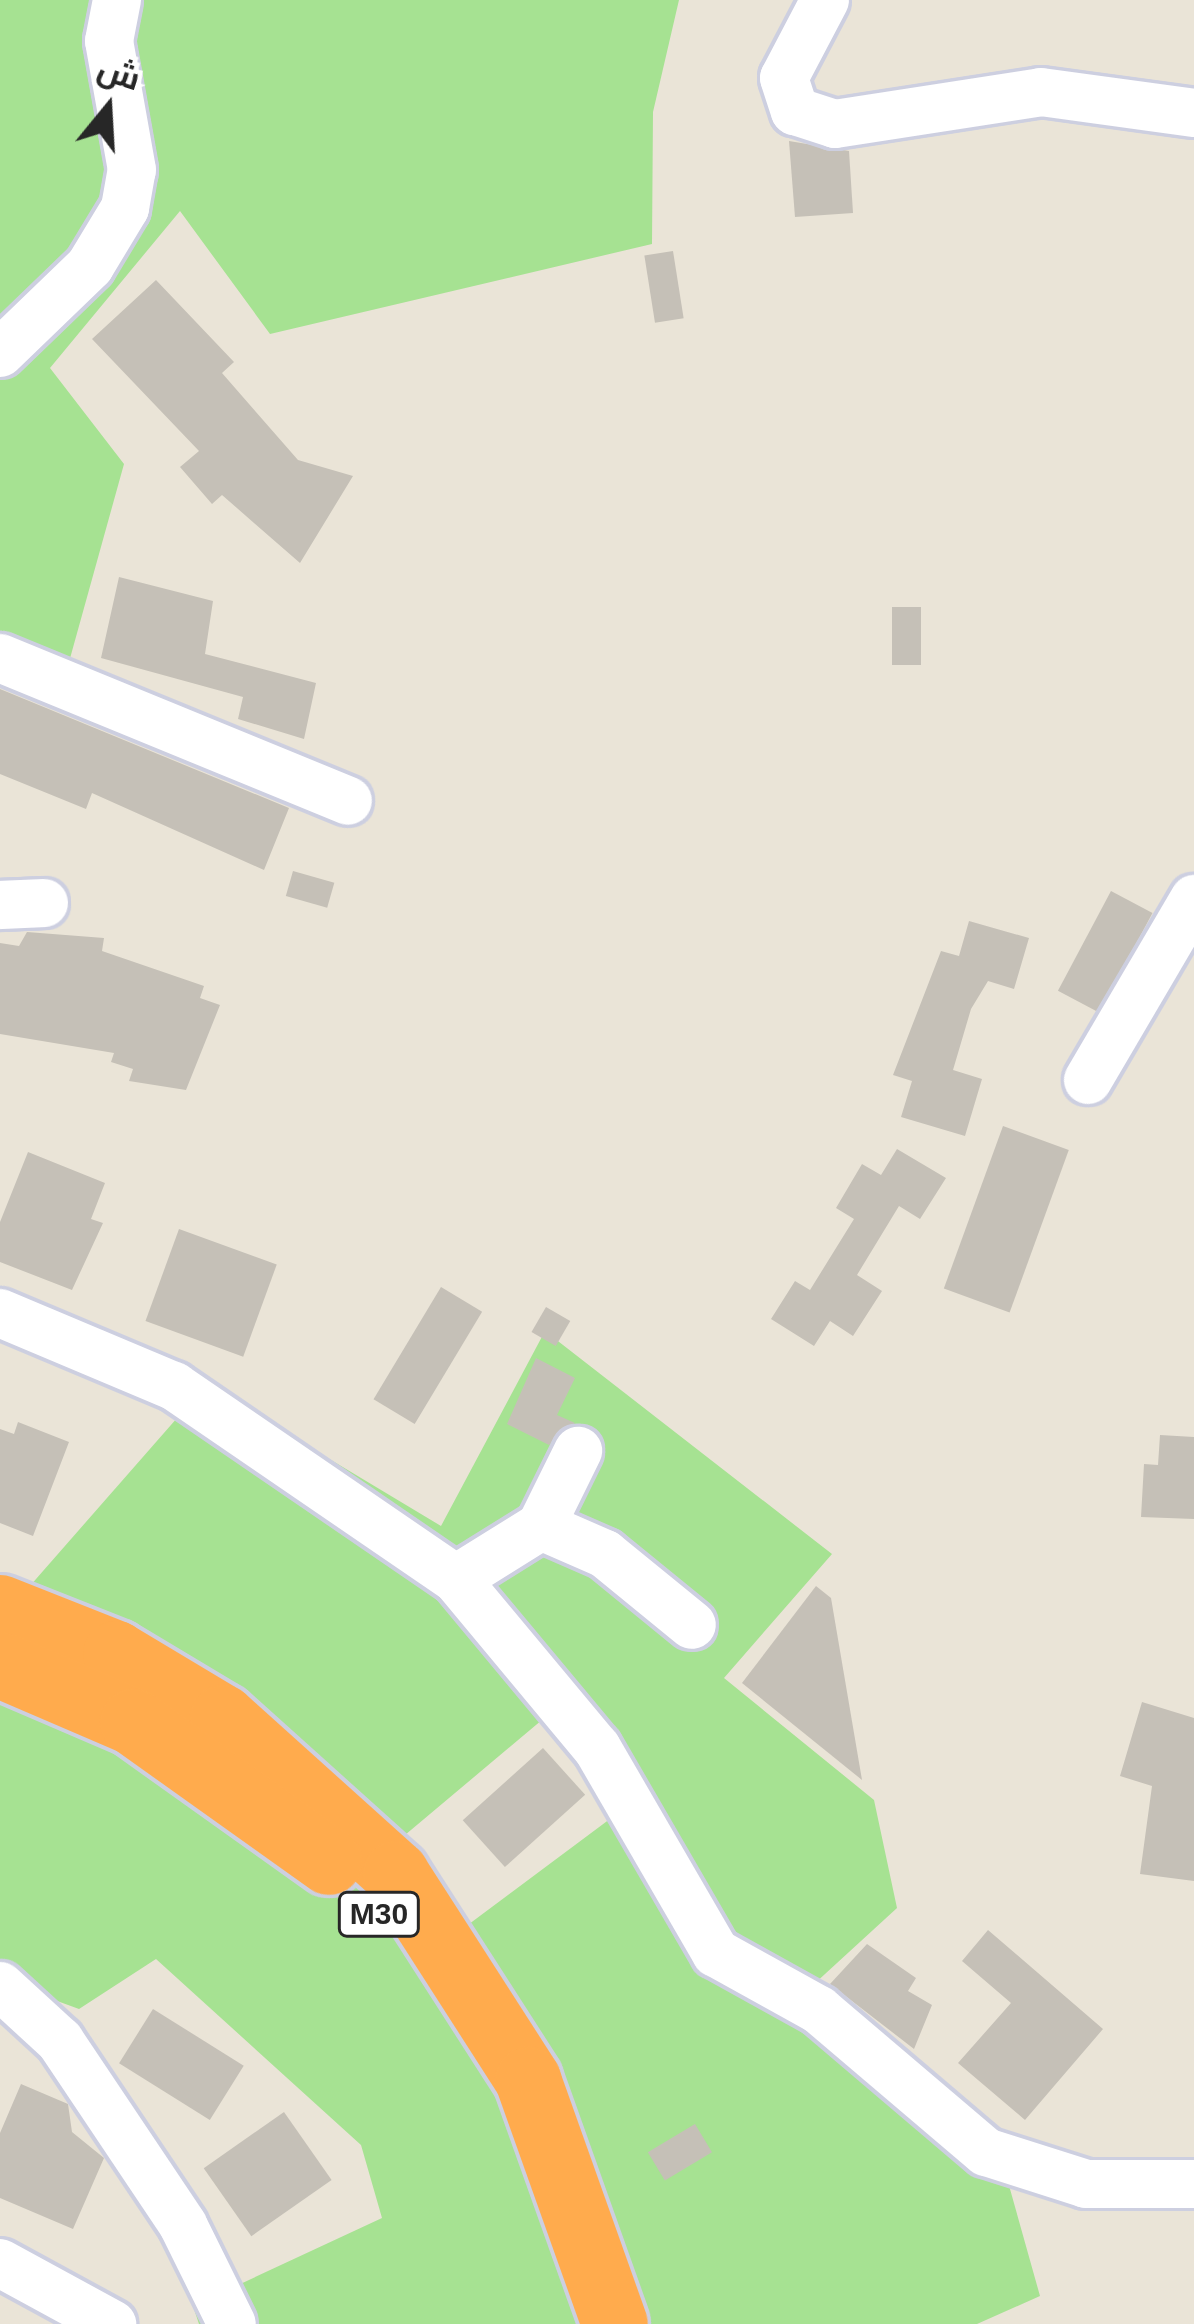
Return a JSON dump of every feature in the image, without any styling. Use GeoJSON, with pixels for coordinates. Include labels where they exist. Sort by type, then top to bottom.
{"type":"FeatureCollection","features":[{"type":"Feature","properties":{"kind":"highway","name":"M30"},"geometry":{"type":"LineString","coordinates":[[0,1608],[116,1654],[223,1718],[396,1874],[528,2080],[615,2324]]}},
{"type":"Feature","properties":{"kind":"highway","name":"M30"},"geometry":{"type":"LineString","coordinates":[[0,1665],[134,1722],[216,1774],[300,1836],[390,1926],[482,2075],[580,2324]]}},
{"type":"Feature","properties":{"kind":"street"},"geometry":{"type":"LineString","coordinates":[[0,353],[90,266],[125,208],[132,170],[109,41],[117,0]]}},
{"type":"Feature","properties":{"kind":"street"},"geometry":{"type":"LineString","coordinates":[[825,0],[784,78],[795,111],[835,124],[1041,92],[1194,113]]}},
{"type":"Feature","properties":{"kind":"street"},"geometry":{"type":"LineString","coordinates":[[0,658],[348,801]]}},
{"type":"Feature","properties":{"kind":"street"},"geometry":{"type":"LineString","coordinates":[[1088,1080],[1194,899]]}},
{"type":"Feature","properties":{"kind":"street"},"geometry":{"type":"LineString","coordinates":[[0,1313],[174,1386],[456,1579],[597,1748],[716,1953],[819,2011],[986,2152],[1086,2184],[1194,2184]]}},
{"type":"Feature","properties":{"kind":"street"},"geometry":{"type":"LineString","coordinates":[[456,1579],[541,1526],[578,1451]]}},
{"type":"Feature","properties":{"kind":"street"},"geometry":{"type":"LineString","coordinates":[[541,1526],[605,1553],[692,1624]]}},
{"type":"Feature","properties":{"kind":"street"},"geometry":{"type":"LineString","coordinates":[[0,1986],[60,2041],[183,2225],[232,2324]]}},
{"type":"Feature","properties":{"kind":"street"},"geometry":{"type":"LineString","coordinates":[[0,2263],[112,2324]]}},
{"type":"Feature","properties":{"kind":"green space"},"geometry":{"type":"Polygon","coordinates":[[[0,0],[679,0],[653,112],[652,244],[270,334],[180,211],[50,368],[124,464],[64,680],[0,644],[0,0]]]}},
{"type":"Feature","properties":{"kind":"green space"},"geometry":{"type":"Polygon","coordinates":[[[545,1331],[832,1554],[724,1678],[874,1800],[897,1908],[801,1996],[1003,2164],[1040,2296],[977,2324],[199,2324],[193,2306],[382,2218],[361,2145],[156,1959],[79,2009],[0,1980],[0,1590],[22,1595],[206,1385],[441,1526],[545,1331]],[[555,1709],[380,1856],[445,1942],[630,1804],[555,1709]]]}},
{"type":"Feature","properties":{"kind":"building"},"geometry":{"type":"Polygon","coordinates":[[[789,141],[849,151],[853,213],[795,217],[789,141]]]}},
{"type":"Feature","properties":{"kind":"building"},"geometry":{"type":"Polygon","coordinates":[[[673,251],[684,318],[655,323],[644,256],[673,251]]]}},
{"type":"Feature","properties":{"kind":"building"},"geometry":{"type":"Polygon","coordinates":[[[156,280],[234,362],[222,373],[298,460],[353,476],[300,563],[222,495],[212,504],[180,467],[199,451],[92,339],[156,280]]]}},
{"type":"Feature","properties":{"kind":"building"},"geometry":{"type":"Polygon","coordinates":[[[119,577],[213,601],[205,654],[316,683],[304,739],[238,719],[243,697],[101,658],[119,577]]]}},
{"type":"Feature","properties":{"kind":"building"},"geometry":{"type":"Polygon","coordinates":[[[892,607],[921,607],[921,665],[892,665],[892,607]]]}},
{"type":"Feature","properties":{"kind":"building"},"geometry":{"type":"Polygon","coordinates":[[[0,689],[289,808],[264,870],[92,793],[86,809],[0,774],[0,689]]]}},
{"type":"Feature","properties":{"kind":"building"},"geometry":{"type":"Polygon","coordinates":[[[293,871],[334,883],[327,908],[286,896],[293,871]]]}},
{"type":"Feature","properties":{"kind":"building"},"geometry":{"type":"Polygon","coordinates":[[[1111,891],[1152,913],[1099,1013],[1058,991],[1111,891]]]}},
{"type":"Feature","properties":{"kind":"building"},"geometry":{"type":"Polygon","coordinates":[[[969,921],[1029,938],[1014,989],[988,981],[971,1009],[953,1070],[982,1079],[965,1136],[901,1117],[912,1081],[893,1075],[941,951],[959,956],[969,921]]]}},
{"type":"Feature","properties":{"kind":"building"},"geometry":{"type":"Polygon","coordinates":[[[27,932],[104,938],[102,951],[204,986],[200,998],[220,1005],[186,1090],[129,1081],[133,1069],[111,1062],[114,1053],[0,1034],[0,943],[19,946],[27,932]]]}},
{"type":"Feature","properties":{"kind":"building"},"geometry":{"type":"Polygon","coordinates":[[[1003,1126],[1069,1150],[1010,1313],[944,1289],[1003,1126]]]}},
{"type":"Feature","properties":{"kind":"building"},"geometry":{"type":"Polygon","coordinates":[[[897,1149],[946,1178],[920,1219],[899,1206],[857,1275],[882,1291],[853,1336],[830,1321],[814,1346],[771,1319],[795,1281],[810,1290],[854,1219],[836,1208],[862,1164],[881,1175],[897,1149]]]}},
{"type":"Feature","properties":{"kind":"building"},"geometry":{"type":"Polygon","coordinates":[[[28,1152],[105,1183],[91,1219],[103,1223],[72,1290],[0,1262],[0,1222],[28,1152]]]}},
{"type":"Feature","properties":{"kind":"building"},"geometry":{"type":"Polygon","coordinates":[[[179,1229],[277,1265],[243,1357],[145,1321],[179,1229]]]}},
{"type":"Feature","properties":{"kind":"building"},"geometry":{"type":"Polygon","coordinates":[[[441,1287],[482,1312],[415,1424],[374,1399],[441,1287]]]}},
{"type":"Feature","properties":{"kind":"building"},"geometry":{"type":"Polygon","coordinates":[[[546,1307],[570,1321],[556,1346],[532,1332],[546,1307]]]}},
{"type":"Feature","properties":{"kind":"building"},"geometry":{"type":"Polygon","coordinates":[[[536,1358],[575,1378],[557,1415],[575,1423],[549,1445],[507,1424],[536,1358]]]}},
{"type":"Feature","properties":{"kind":"building"},"geometry":{"type":"Polygon","coordinates":[[[18,1422],[69,1442],[33,1536],[0,1523],[0,1429],[14,1434],[18,1422]]]}},
{"type":"Feature","properties":{"kind":"building"},"geometry":{"type":"Polygon","coordinates":[[[1160,1435],[1194,1437],[1194,1519],[1141,1517],[1144,1464],[1158,1465],[1160,1435]]]}},
{"type":"Feature","properties":{"kind":"building"},"geometry":{"type":"Polygon","coordinates":[[[816,1586],[831,1598],[862,1780],[742,1683],[816,1586]]]}},
{"type":"Feature","properties":{"kind":"building"},"geometry":{"type":"Polygon","coordinates":[[[1142,1702],[1194,1718],[1194,1881],[1140,1874],[1152,1786],[1120,1776],[1142,1702]]]}},
{"type":"Feature","properties":{"kind":"building"},"geometry":{"type":"Polygon","coordinates":[[[543,1748],[585,1795],[505,1867],[463,1820],[543,1748]]]}},
{"type":"Feature","properties":{"kind":"building"},"geometry":{"type":"Polygon","coordinates":[[[988,1930],[1103,2029],[1025,2120],[958,2063],[1011,2003],[962,1961],[988,1930]]]}},
{"type":"Feature","properties":{"kind":"building"},"geometry":{"type":"Polygon","coordinates":[[[867,1944],[916,1978],[908,1991],[932,2005],[914,2049],[830,1984],[867,1944]]]}},
{"type":"Feature","properties":{"kind":"building"},"geometry":{"type":"Polygon","coordinates":[[[153,2009],[244,2066],[210,2120],[119,2063],[153,2009]]]}},
{"type":"Feature","properties":{"kind":"building"},"geometry":{"type":"Polygon","coordinates":[[[21,2084],[68,2104],[72,2132],[104,2158],[73,2229],[0,2198],[0,2133],[21,2084]]]}},
{"type":"Feature","properties":{"kind":"building"},"geometry":{"type":"Polygon","coordinates":[[[284,2112],[332,2180],[251,2236],[204,2168],[284,2112]]]}},
{"type":"Feature","properties":{"kind":"building"},"geometry":{"type":"Polygon","coordinates":[[[695,2124],[712,2152],[665,2181],[648,2152],[695,2124]]]}}]}
